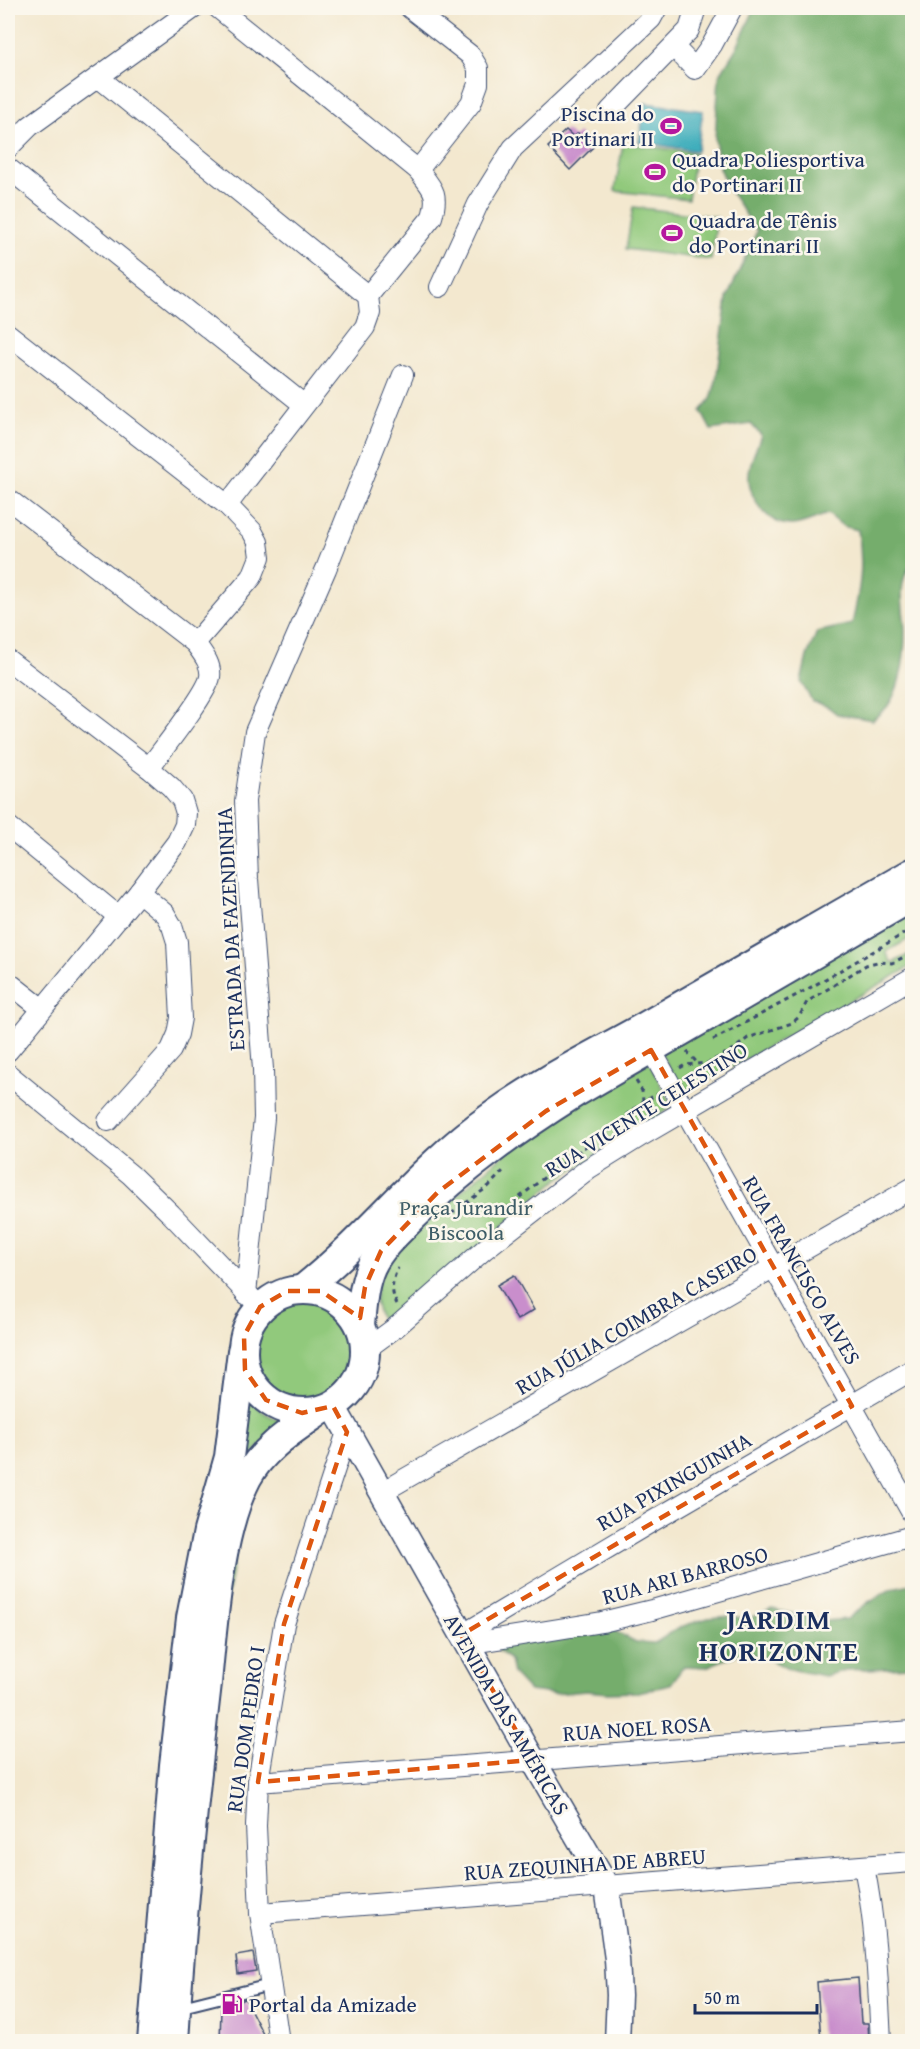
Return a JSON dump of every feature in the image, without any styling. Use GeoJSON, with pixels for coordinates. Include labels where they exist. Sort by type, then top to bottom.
{"type":"FeatureCollection","features":[{"type":"Feature","properties":{"kind":"main road"},"geometry":{"type":"LineString","coordinates":[[303,1289],[332,1266],[435,1161],[490,1117],[547,1080],[912,873]]}},
{"type":"Feature","properties":{"kind":"main road"},"geometry":{"type":"LineString","coordinates":[[152,2042],[165,2010],[213,1628],[230,1523],[238,1498],[258,1461],[275,1443],[346,1396],[357,1383],[363,1367],[364,1287],[381,1251],[438,1192],[486,1153],[546,1111],[912,897]]}},
{"type":"Feature","properties":{"kind":"main road"},"geometry":{"type":"LineString","coordinates":[[174,2042],[165,2010],[174,1765],[191,1618],[207,1531],[229,1457],[244,1335],[250,1320],[253,1301],[273,1298],[287,1291],[303,1289],[321,1291],[337,1299],[350,1310],[363,1338]]}},
{"type":"Feature","properties":{"kind":"main road"},"geometry":{"type":"LineString","coordinates":[[242,1352],[245,1370],[253,1387],[267,1400],[283,1409],[302,1413],[326,1408]]}},
{"type":"Feature","properties":{"kind":"street"},"geometry":{"type":"LineString","coordinates":[[8,148],[30,126],[194,8]]}},
{"type":"Feature","properties":{"kind":"street"},"geometry":{"type":"LineString","coordinates":[[218,8],[418,170],[434,190],[436,202],[432,217],[368,297]]}},
{"type":"Feature","properties":{"kind":"street"},"geometry":{"type":"LineString","coordinates":[[410,8],[470,55],[477,68],[478,76],[478,84],[471,103],[418,170]]}},
{"type":"Feature","properties":{"kind":"street"},"geometry":{"type":"LineString","coordinates":[[440,287],[478,204],[513,148],[651,19],[657,8]]}},
{"type":"Feature","properties":{"kind":"street"},"geometry":{"type":"LineString","coordinates":[[610,111],[689,30],[696,8]]}},
{"type":"Feature","properties":{"kind":"street"},"geometry":{"type":"LineString","coordinates":[[674,47],[696,69],[732,8]]}},
{"type":"Feature","properties":{"kind":"street"},"geometry":{"type":"LineString","coordinates":[[98,77],[368,297],[370,313],[365,327],[226,505]]}},
{"type":"Feature","properties":{"kind":"street"},"geometry":{"type":"LineString","coordinates":[[8,168],[303,405]]}},
{"type":"Feature","properties":{"kind":"street"},"geometry":{"type":"LineString","coordinates":[[8,334],[226,505],[252,531],[258,542],[260,556],[252,577],[195,643]]}},
{"type":"Feature","properties":{"kind":"street","name":"ESTRADA DA FAZENDINHA"},"geometry":{"type":"LineString","coordinates":[[253,1301],[264,1118],[263,1069],[248,879],[245,801],[255,732],[326,569],[403,375]]}},
{"type":"Feature","properties":{"kind":"street"},"geometry":{"type":"LineString","coordinates":[[8,499],[195,643],[206,660],[210,669],[206,688],[149,768]]}},
{"type":"Feature","properties":{"kind":"street"},"geometry":{"type":"LineString","coordinates":[[8,660],[149,768],[182,800],[186,813],[185,825],[177,842],[119,917],[41,1008],[8,1051]]}},
{"type":"Feature","properties":{"kind":"street"},"geometry":{"type":"LineString","coordinates":[[8,826],[119,917]]}},
{"type":"Feature","properties":{"kind":"street"},"geometry":{"type":"LineString","coordinates":[[108,1121],[171,1050],[178,1034],[181,1018],[177,942],[172,926],[165,914],[139,892]]}},
{"type":"Feature","properties":{"kind":"street","name":"RUA VICENTE CELESTINO"},"geometry":{"type":"LineString","coordinates":[[363,1338],[395,1328],[485,1249],[588,1169],[912,978]]}},
{"type":"Feature","properties":{"kind":"street"},"geometry":{"type":"LineString","coordinates":[[9,985],[41,1008]]}},
{"type":"Feature","properties":{"kind":"street","name":"RUA FRANCISCO ALVES"},"geometry":{"type":"LineString","coordinates":[[651,1050],[912,1514]]}},
{"type":"Feature","properties":{"kind":"street"},"geometry":{"type":"LineString","coordinates":[[8,1074],[131,1175],[253,1301]]}},
{"type":"Feature","properties":{"kind":"street","name":"RUA JÚLIA COIMBRA CASEIRO"},"geometry":{"type":"LineString","coordinates":[[382,1492],[912,1188]]}},
{"type":"Feature","properties":{"kind":"street","name":"RUA PIXINGUINHA"},"geometry":{"type":"LineString","coordinates":[[464,1639],[653,1521],[912,1370]]}},
{"type":"Feature","properties":{"kind":"street","name":"AVENIDA DAS AMÉRICAS"},"geometry":{"type":"LineString","coordinates":[[326,1408],[347,1432],[607,1887],[617,1959],[619,1995],[617,2042]]}},
{"type":"Feature","properties":{"kind":"street","name":"RUA DOM PEDRO I"},"geometry":{"type":"LineString","coordinates":[[279,2042],[260,1913],[256,1826],[258,1782],[284,1624],[347,1432]]}},
{"type":"Feature","properties":{"kind":"street","name":"RUA ARI BARROSO"},"geometry":{"type":"LineString","coordinates":[[464,1639],[602,1622],[888,1545],[912,1536]]}},
{"type":"Feature","properties":{"kind":"street","name":"RUA NOEL ROSA"},"geometry":{"type":"LineString","coordinates":[[258,1782],[912,1731]]}},
{"type":"Feature","properties":{"kind":"street","name":"RUA ZEQUINHA DE ABREU"},"geometry":{"type":"LineString","coordinates":[[260,1913],[912,1862]]}},
{"type":"Feature","properties":{"kind":"street"},"geometry":{"type":"LineString","coordinates":[[864,1867],[870,1898],[878,1974],[881,2042]]}},
{"type":"Feature","properties":{"kind":"lane"},"geometry":{"type":"LineString","coordinates":[[165,2010],[270,1985]]}},
{"type":"Feature","properties":{"kind":"path"},"geometry":{"type":"LineString","coordinates":[[710,1042],[912,929]]}},
{"type":"Feature","properties":{"kind":"path"},"geometry":{"type":"LineString","coordinates":[[677,1070],[686,1065],[708,1063],[756,1035],[792,1023],[799,1017],[807,1002],[866,965],[877,962],[892,963],[912,952]]}},
{"type":"Feature","properties":{"kind":"path"},"geometry":{"type":"LineString","coordinates":[[682,1045],[698,1064]]}},
{"type":"Feature","properties":{"kind":"path"},"geometry":{"type":"LineString","coordinates":[[688,1054],[695,1050]]}},
{"type":"Feature","properties":{"kind":"path"},"geometry":{"type":"LineString","coordinates":[[631,1076],[638,1082],[643,1101]]}},
{"type":"Feature","properties":{"kind":"path"},"geometry":{"type":"LineString","coordinates":[[503,1211],[547,1173],[624,1119],[643,1101],[665,1091]]}},
{"type":"Feature","properties":{"kind":"path"},"geometry":{"type":"LineString","coordinates":[[445,1219],[489,1186],[510,1165]]}},
{"type":"Feature","properties":{"kind":"path"},"geometry":{"type":"LineString","coordinates":[[399,1266],[392,1285],[397,1305],[401,1306]]}},
{"type":"Feature","properties":{"kind":"highlighted area"},"geometry":{"type":"Polygon","coordinates":[[[651,1050],[852,1406],[461,1635],[533,1760],[258,1782],[284,1624],[347,1432],[333,1406],[302,1413],[266,1400],[245,1370],[244,1336],[260,1307],[287,1291],[321,1291],[360,1318],[365,1287],[381,1251],[438,1192],[546,1111],[651,1050]]]}},
{"type":"Feature","properties":{"kind":"green space"},"geometry":{"type":"Polygon","coordinates":[[[755,8],[912,8],[912,564],[902,587],[905,640],[899,680],[887,707],[873,720],[837,714],[828,707],[812,701],[801,682],[807,656],[817,632],[852,624],[860,577],[861,555],[858,530],[843,526],[828,514],[796,525],[776,522],[769,517],[753,497],[749,481],[751,464],[761,435],[751,424],[711,430],[701,411],[711,399],[716,381],[727,298],[757,231],[729,190],[720,170],[715,139],[719,76],[737,47],[755,8]]]}},
{"type":"Feature","properties":{"kind":"green space","name":"Quadra Poliesportiva do Portinari II"},"geometry":{"type":"Polygon","coordinates":[[[623,143],[695,153],[688,199],[615,191],[623,143]]]}},
{"type":"Feature","properties":{"kind":"green space","name":"Quadra de Tênis do Portinari II"},"geometry":{"type":"Polygon","coordinates":[[[633,207],[717,217],[711,260],[626,249],[633,207]]]}},
{"type":"Feature","properties":{"kind":"green space"},"geometry":{"type":"Polygon","coordinates":[[[912,909],[912,937],[886,952],[892,963],[912,953],[912,966],[684,1094],[660,1052],[912,909]]]}},
{"type":"Feature","properties":{"kind":"green space","name":"Praça Jurandir Biscoola"},"geometry":{"type":"Polygon","coordinates":[[[649,1061],[672,1107],[558,1179],[389,1323],[380,1318],[375,1302],[377,1286],[391,1253],[527,1134],[649,1061]]]}},
{"type":"Feature","properties":{"kind":"green space"},"geometry":{"type":"Polygon","coordinates":[[[304,1299],[324,1303],[342,1314],[353,1332],[357,1352],[353,1372],[342,1390],[324,1401],[304,1405],[284,1401],[266,1390],[255,1372],[251,1352],[255,1332],[266,1314],[284,1303],[304,1299]]]}},
{"type":"Feature","properties":{"kind":"green space"},"geometry":{"type":"Polygon","coordinates":[[[245,1394],[263,1412],[283,1423],[253,1454],[169,1917],[245,1394]]]}},
{"type":"Feature","properties":{"kind":"green space"},"geometry":{"type":"Polygon","coordinates":[[[912,1576],[912,1667],[846,1670],[825,1676],[788,1669],[768,1659],[743,1652],[706,1667],[684,1666],[670,1685],[638,1692],[586,1691],[554,1694],[529,1691],[513,1674],[510,1660],[493,1646],[607,1627],[636,1642],[655,1643],[680,1627],[708,1618],[731,1616],[747,1619],[772,1609],[826,1621],[847,1619],[870,1601],[893,1588],[911,1584],[912,1576]]]}},
{"type":"Feature","properties":{"kind":"water","name":"Piscina do Portinari II"},"geometry":{"type":"Polygon","coordinates":[[[645,103],[703,111],[697,151],[639,142],[645,103]]]}},
{"type":"Feature","properties":{"kind":"building"},"geometry":{"type":"Polygon","coordinates":[[[566,130],[574,137],[578,133],[593,147],[570,170],[548,147],[566,130]]]}},
{"type":"Feature","properties":{"kind":"building"},"geometry":{"type":"Polygon","coordinates":[[[514,1275],[534,1310],[517,1320],[497,1285],[514,1275]]]}},
{"type":"Feature","properties":{"kind":"building"},"geometry":{"type":"Polygon","coordinates":[[[253,1953],[256,1971],[238,1974],[236,1956],[253,1953]]]}},
{"type":"Feature","properties":{"kind":"building"},"geometry":{"type":"Polygon","coordinates":[[[858,1978],[861,2023],[868,2023],[869,2042],[821,2042],[817,1982],[858,1978]]]}},
{"type":"Feature","properties":{"kind":"building"},"geometry":{"type":"Polygon","coordinates":[[[245,1999],[267,2042],[220,2042],[221,2009],[245,1999]]]}},
{"type":"Feature","properties":{"kind":"place","name":"Piscina do Portinari II"},"geometry":{"type":"Point","coordinates":[671,126]}},
{"type":"Feature","properties":{"kind":"place","name":"Quadra Poliesportiva do Portinari II"},"geometry":{"type":"Point","coordinates":[655,172]}},
{"type":"Feature","properties":{"kind":"place","name":"Quadra de Tênis do Portinari II"},"geometry":{"type":"Point","coordinates":[672,233]}},
{"type":"Feature","properties":{"kind":"place","name":"Portal da Amizade"},"geometry":{"type":"Point","coordinates":[232,2004]}},
{"type":"Feature","properties":{"kind":"district","name":"JARDIM HORIZONTE"},"geometry":{"type":"Point","coordinates":[779,1635]}}]}
